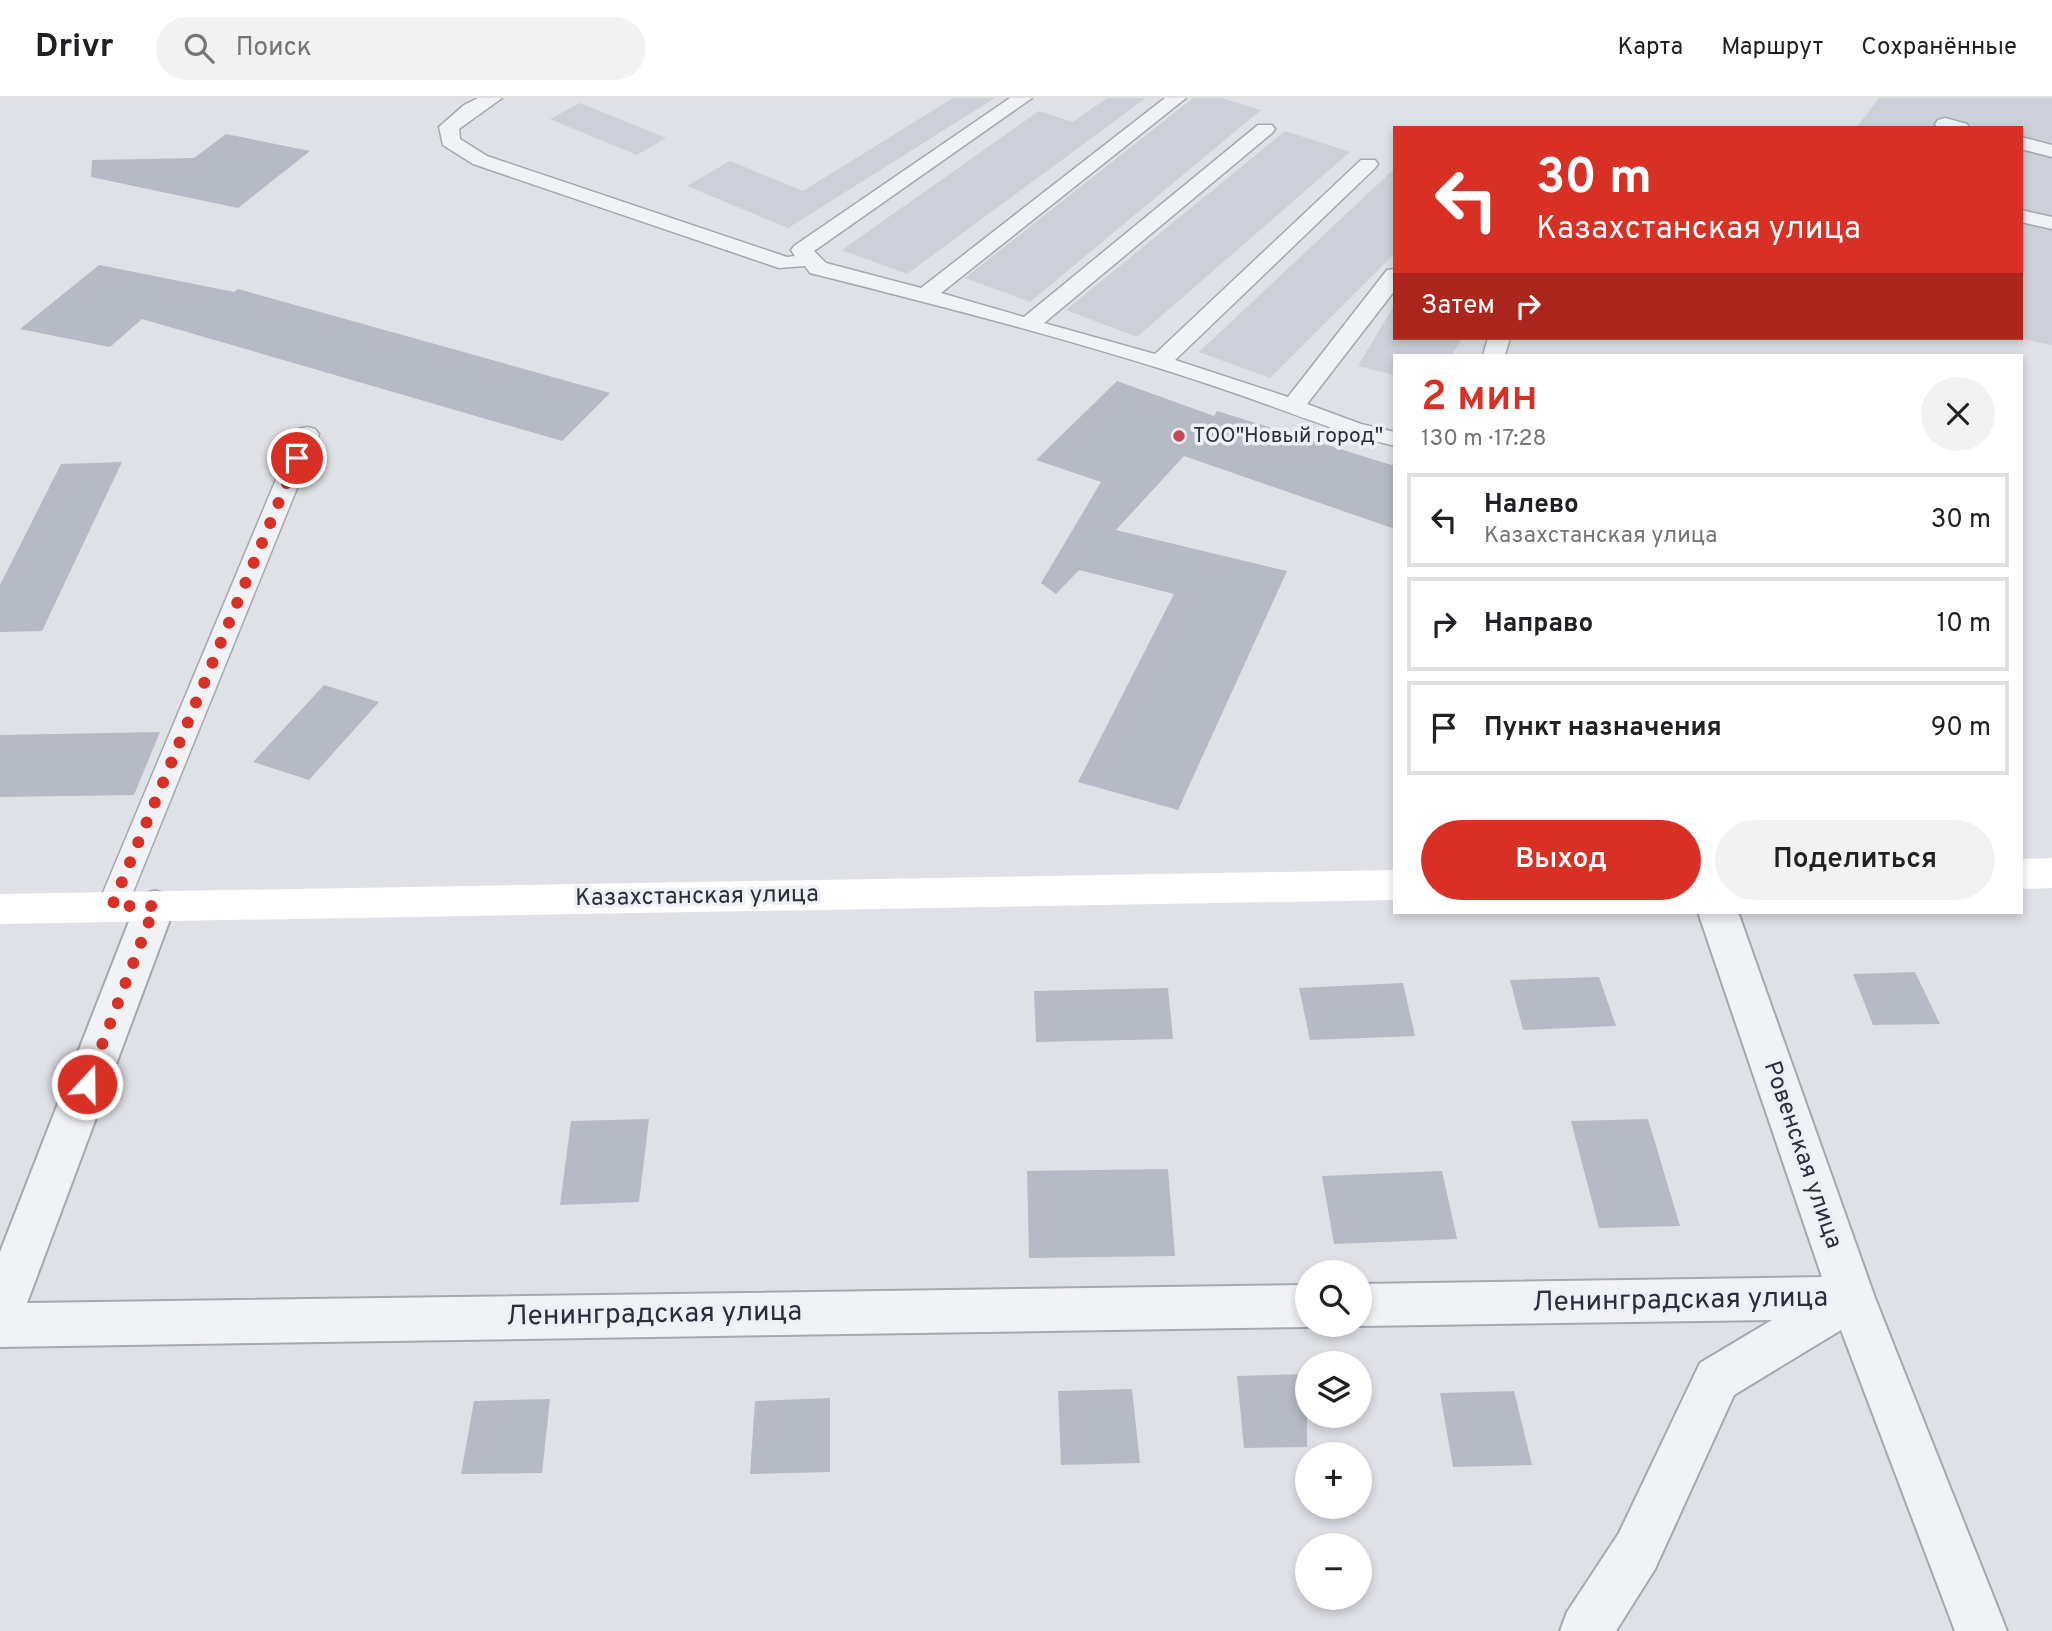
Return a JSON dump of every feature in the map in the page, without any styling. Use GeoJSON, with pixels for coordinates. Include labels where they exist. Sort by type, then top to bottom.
{"type":"FeatureCollection","features":[{"type":"Feature","properties":{"kind":"main road"},"geometry":{"type":"LineString","coordinates":[[2023,874],[2052,873]]}},
{"type":"Feature","properties":{"kind":"main road","name":"Казахстанская улица"},"geometry":{"type":"LineString","coordinates":[[0,909],[1393,885]]}},
{"type":"Feature","properties":{"kind":"street"},"geometry":{"type":"LineString","coordinates":[[0,1312],[155,906]]}},
{"type":"Feature","properties":{"kind":"street","name":"Ровенская улица"},"geometry":{"type":"LineString","coordinates":[[1719,914],[1852,1298],[1981,1631]]}},
{"type":"Feature","properties":{"kind":"street","name":"Ленинградская улица"},"geometry":{"type":"LineString","coordinates":[[1372,1305],[1852,1298]]}},
{"type":"Feature","properties":{"kind":"street","name":"Ленинградская улица"},"geometry":{"type":"LineString","coordinates":[[1586,1631],[1637,1551],[1717,1379],[1852,1298]]}},
{"type":"Feature","properties":{"kind":"street","name":"Ленинградская улица"},"geometry":{"type":"LineString","coordinates":[[0,1325],[1295,1306]]}},
{"type":"Feature","properties":{"kind":"lane"},"geometry":{"type":"LineString","coordinates":[[493,98],[471,109],[449,127],[450,141],[480,160],[786,264],[810,259]]}},
{"type":"Feature","properties":{"kind":"lane"},"geometry":{"type":"LineString","coordinates":[[1023,98],[801,250],[818,268],[925,295],[1222,381],[1353,429],[1393,439]]}},
{"type":"Feature","properties":{"kind":"lane"},"geometry":{"type":"LineString","coordinates":[[925,295],[1177,98]]}},
{"type":"Feature","properties":{"kind":"lane"},"geometry":{"type":"LineString","coordinates":[[1028,325],[1265,129]]}},
{"type":"Feature","properties":{"kind":"lane"},"geometry":{"type":"LineString","coordinates":[[2023,144],[2052,151]]}},
{"type":"Feature","properties":{"kind":"lane"},"geometry":{"type":"LineString","coordinates":[[1159,363],[1368,164]]}},
{"type":"Feature","properties":{"kind":"lane"},"geometry":{"type":"LineString","coordinates":[[2023,216],[2052,223]]}},
{"type":"Feature","properties":{"kind":"lane"},"geometry":{"type":"LineString","coordinates":[[1293,407],[1393,278]]}},
{"type":"Feature","properties":{"kind":"lane"},"geometry":{"type":"LineString","coordinates":[[112,906],[307,434]]}},
{"type":"Feature","properties":{"kind":"shaded area"},"geometry":{"type":"Polygon","coordinates":[[[953,98],[995,98],[788,228],[687,186],[730,161],[803,191],[953,98]]]}},
{"type":"Feature","properties":{"kind":"shaded area"},"geometry":{"type":"Polygon","coordinates":[[[1107,98],[1146,98],[907,274],[842,250],[1039,111],[1073,122],[1107,98]]]}},
{"type":"Feature","properties":{"kind":"shaded area"},"geometry":{"type":"Polygon","coordinates":[[[1193,98],[1221,98],[1261,110],[1030,302],[965,278],[1193,98]]]}},
{"type":"Feature","properties":{"kind":"shaded area"},"geometry":{"type":"Polygon","coordinates":[[[1879,98],[2052,98],[2052,345],[2023,339],[2023,126],[1858,126],[1879,98]]]}},
{"type":"Feature","properties":{"kind":"shaded area"},"geometry":{"type":"Polygon","coordinates":[[[580,103],[666,138],[637,155],[550,119],[580,103]]]}},
{"type":"Feature","properties":{"kind":"shaded area"},"geometry":{"type":"Polygon","coordinates":[[[1285,131],[1350,152],[1137,337],[1066,310],[1285,131]]]}},
{"type":"Feature","properties":{"kind":"shaded area"},"geometry":{"type":"Polygon","coordinates":[[[1393,170],[1393,255],[1270,378],[1199,352],[1393,170]]]}},
{"type":"Feature","properties":{"kind":"shaded area"},"geometry":{"type":"Polygon","coordinates":[[[1393,307],[1393,340],[1461,340],[1453,354],[1393,354],[1393,375],[1358,366],[1393,307]]]}},
{"type":"Feature","properties":{"kind":"building"},"geometry":{"type":"Polygon","coordinates":[[[226,134],[310,151],[238,208],[91,177],[92,160],[194,158],[226,134]]]}},
{"type":"Feature","properties":{"kind":"building"},"geometry":{"type":"Polygon","coordinates":[[[99,265],[234,292],[238,289],[610,393],[562,441],[142,319],[110,347],[20,329],[99,265]]]}},
{"type":"Feature","properties":{"kind":"building"},"geometry":{"type":"Polygon","coordinates":[[[1117,381],[1214,416],[1217,411],[1393,465],[1393,528],[1184,456],[1116,530],[1287,571],[1178,810],[1078,782],[1174,594],[1079,570],[1056,594],[1041,583],[1101,482],[1036,460],[1117,381]]]}},
{"type":"Feature","properties":{"kind":"building"},"geometry":{"type":"Polygon","coordinates":[[[122,462],[42,631],[0,632],[0,585],[61,464],[122,462]]]}},
{"type":"Feature","properties":{"kind":"building"},"geometry":{"type":"Polygon","coordinates":[[[324,685],[379,702],[309,780],[253,762],[324,685]]]}},
{"type":"Feature","properties":{"kind":"building"},"geometry":{"type":"Polygon","coordinates":[[[160,732],[134,795],[0,797],[0,735],[160,732]]]}},
{"type":"Feature","properties":{"kind":"building"},"geometry":{"type":"Polygon","coordinates":[[[1915,972],[1940,1024],[1873,1025],[1853,974],[1915,972]]]}},
{"type":"Feature","properties":{"kind":"building"},"geometry":{"type":"Polygon","coordinates":[[[1599,977],[1616,1026],[1523,1030],[1510,980],[1599,977]]]}},
{"type":"Feature","properties":{"kind":"building"},"geometry":{"type":"Polygon","coordinates":[[[1403,983],[1415,1036],[1310,1040],[1299,988],[1403,983]]]}},
{"type":"Feature","properties":{"kind":"building"},"geometry":{"type":"Polygon","coordinates":[[[1168,988],[1173,1039],[1036,1042],[1034,991],[1168,988]]]}},
{"type":"Feature","properties":{"kind":"building"},"geometry":{"type":"Polygon","coordinates":[[[649,1119],[639,1202],[560,1205],[571,1121],[649,1119]]]}},
{"type":"Feature","properties":{"kind":"building"},"geometry":{"type":"Polygon","coordinates":[[[1648,1119],[1680,1226],[1599,1228],[1571,1121],[1648,1119]]]}},
{"type":"Feature","properties":{"kind":"building"},"geometry":{"type":"Polygon","coordinates":[[[1168,1169],[1175,1256],[1029,1258],[1027,1171],[1168,1169]]]}},
{"type":"Feature","properties":{"kind":"building"},"geometry":{"type":"Polygon","coordinates":[[[1442,1171],[1457,1239],[1334,1244],[1322,1176],[1442,1171]]]}},
{"type":"Feature","properties":{"kind":"building"},"geometry":{"type":"Polygon","coordinates":[[[1295,1374],[1295,1428],[1307,1428],[1307,1442],[1295,1442],[1295,1447],[1244,1448],[1237,1376],[1295,1374]]]}},
{"type":"Feature","properties":{"kind":"building"},"geometry":{"type":"Polygon","coordinates":[[[1132,1389],[1140,1463],[1061,1465],[1058,1391],[1132,1389]]]}},
{"type":"Feature","properties":{"kind":"building"},"geometry":{"type":"Polygon","coordinates":[[[1514,1391],[1532,1465],[1453,1467],[1440,1393],[1514,1391]]]}},
{"type":"Feature","properties":{"kind":"building"},"geometry":{"type":"Polygon","coordinates":[[[830,1398],[830,1472],[750,1474],[755,1401],[830,1398]]]}},
{"type":"Feature","properties":{"kind":"building"},"geometry":{"type":"Polygon","coordinates":[[[550,1399],[542,1473],[461,1474],[474,1401],[550,1399]]]}},
{"type":"Feature","properties":{"kind":"place","name":"ТОО\"Новый город\""},"geometry":{"type":"Point","coordinates":[1179,436]}},
{"type":"Feature","properties":{"kind":"route"},"geometry":{"type":"LineString","coordinates":[[87,1084],[155,906],[112,906],[297,458]]}}]}
